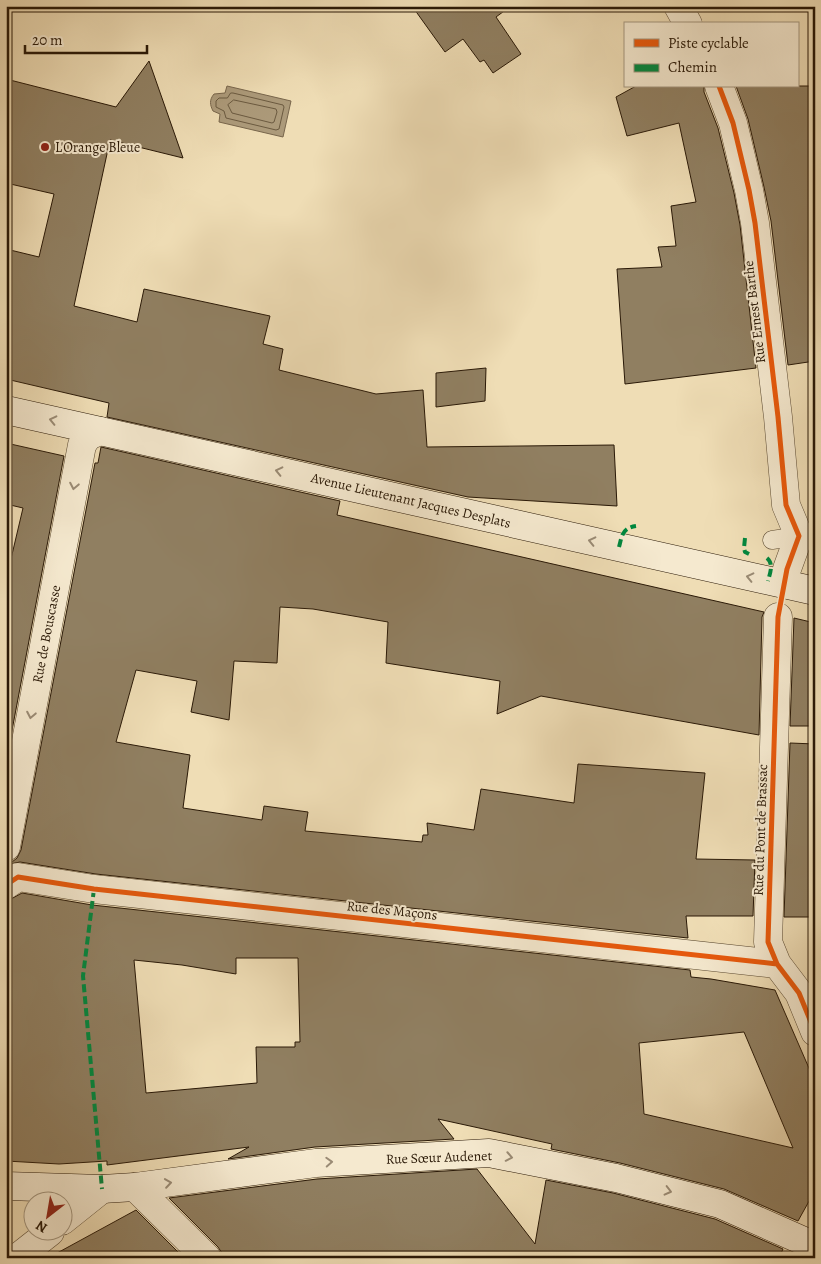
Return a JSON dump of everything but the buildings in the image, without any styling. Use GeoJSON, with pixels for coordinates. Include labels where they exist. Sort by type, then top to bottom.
{"type":"FeatureCollection","features":[{"type":"Feature","properties":{"kind":"street"},"geometry":{"type":"LineString","coordinates":[[678,6],[687,22]]}},
{"type":"Feature","properties":{"kind":"street","name":"Rue Ernest Barthe"},"geometry":{"type":"LineString","coordinates":[[720,88],[733,123],[755,223],[778,417],[786,505],[807,532]]}},
{"type":"Feature","properties":{"kind":"street","name":"Avenue Lieutenant Jacques Desplats"},"geometry":{"type":"LineString","coordinates":[[6,410],[815,591]]}},
{"type":"Feature","properties":{"kind":"street","name":"Rue de Bouscasse"},"geometry":{"type":"LineString","coordinates":[[6,848],[82,445],[88,436],[100,431]]}},
{"type":"Feature","properties":{"kind":"street"},"geometry":{"type":"LineString","coordinates":[[787,569],[807,532]]}},
{"type":"Feature","properties":{"kind":"street","name":"Rue du Pont de Brassac"},"geometry":{"type":"LineString","coordinates":[[778,617],[768,942],[777,964],[807,986],[815,1032]]}},
{"type":"Feature","properties":{"kind":"street","name":"Rue des Maçons"},"geometry":{"type":"LineString","coordinates":[[6,885],[18,877],[94,889],[777,964]]}},
{"type":"Feature","properties":{"kind":"street","name":"Rue Sœur Audenet"},"geometry":{"type":"LineString","coordinates":[[6,1186],[134,1188],[316,1163],[489,1154],[616,1178],[720,1204],[815,1246]]}},
{"type":"Feature","properties":{"kind":"street"},"geometry":{"type":"LineString","coordinates":[[134,1188],[207,1258]]}},
{"type":"Feature","properties":{"kind":"street"},"geometry":{"type":"LineString","coordinates":[[72,1213],[102,1189]]}},
{"type":"Feature","properties":{"kind":"street"},"geometry":{"type":"LineString","coordinates":[[16,1258],[37,1242]]}},
{"type":"Feature","properties":{"kind":"lane"},"geometry":{"type":"LineString","coordinates":[[772,540],[807,532]]}},
{"type":"Feature","properties":{"kind":"water"},"geometry":{"type":"Polygon","coordinates":[[[227,86],[291,101],[283,137],[219,122],[220,114],[213,111],[211,100],[214,94],[225,93],[227,86]]]}},
{"type":"Feature","properties":{"kind":"marked path"},"geometry":{"type":"LineString","coordinates":[[619,547],[625,531],[636,526]]}},
{"type":"Feature","properties":{"kind":"marked path"},"geometry":{"type":"LineString","coordinates":[[745,538],[744,548],[745,552],[749,554]]}},
{"type":"Feature","properties":{"kind":"marked path"},"geometry":{"type":"LineString","coordinates":[[767,558],[771,566],[768,581]]}},
{"type":"Feature","properties":{"kind":"marked path"},"geometry":{"type":"LineString","coordinates":[[94,889],[83,976],[102,1189]]}},
{"type":"Feature","properties":{"kind":"cycle path"},"geometry":{"type":"LineString","coordinates":[[720,88],[733,123],[755,223],[778,417],[786,505],[799,536],[787,569],[778,617],[768,942],[777,964],[799,993],[815,1032]]}},
{"type":"Feature","properties":{"kind":"cycle path"},"geometry":{"type":"LineString","coordinates":[[6,885],[18,877],[94,889],[777,964]]}},
{"type":"Feature","properties":{"kind":"place","name":"L'Orange Bleue"},"geometry":{"type":"Point","coordinates":[45,147]}}]}
